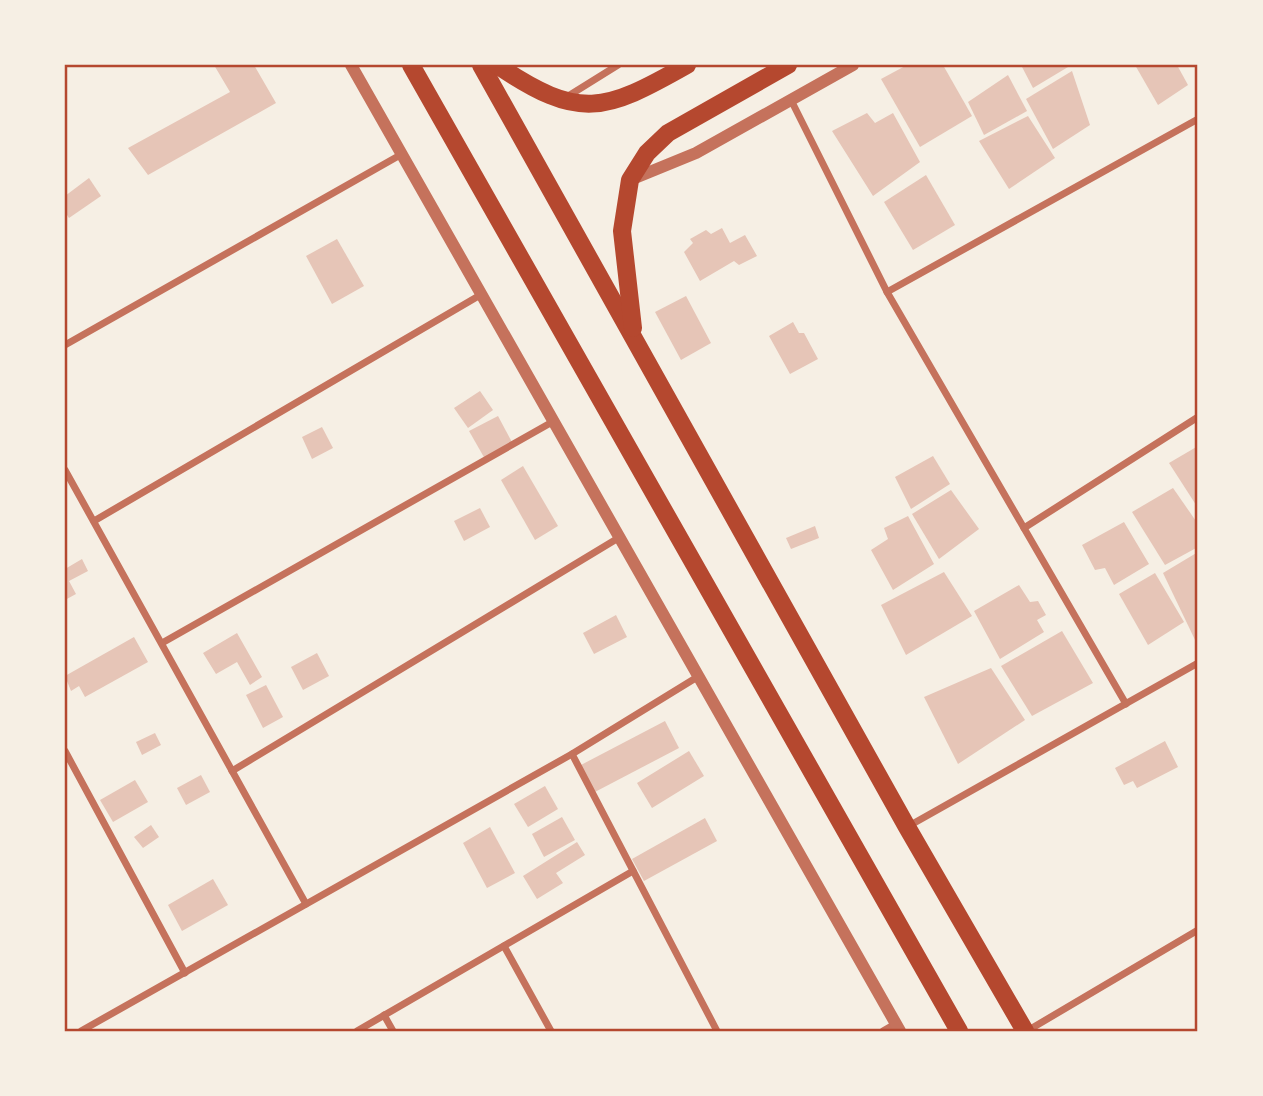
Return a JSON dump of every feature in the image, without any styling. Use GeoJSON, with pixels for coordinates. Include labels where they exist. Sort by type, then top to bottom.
{"type":"FeatureCollection","features":[{"type":"Feature","properties":{"kind":"main road"},"geometry":{"type":"LineString","coordinates":[[411,65],[959,1031]]}},
{"type":"Feature","properties":{"kind":"main road"},"geometry":{"type":"LineString","coordinates":[[481,65],[907,827],[1026,1031]]}},
{"type":"Feature","properties":{"kind":"main road"},"geometry":{"type":"LineString","coordinates":[[496,65],[526,84],[561,100],[585,105],[610,102],[642,91],[687,65]]}},
{"type":"Feature","properties":{"kind":"main road"},"geometry":{"type":"LineString","coordinates":[[634,335],[622,231],[630,180],[647,153],[668,133],[788,65]]}},
{"type":"Feature","properties":{"kind":"street"},"geometry":{"type":"LineString","coordinates":[[351,65],[897,1028],[883,1031]]}},
{"type":"Feature","properties":{"kind":"street"},"geometry":{"type":"LineString","coordinates":[[561,100],[618,65]]}},
{"type":"Feature","properties":{"kind":"street"},"geometry":{"type":"LineString","coordinates":[[630,180],[696,153],[853,65]]}},
{"type":"Feature","properties":{"kind":"street"},"geometry":{"type":"LineString","coordinates":[[791,100],[887,292],[1126,704]]}},
{"type":"Feature","properties":{"kind":"street"},"geometry":{"type":"LineString","coordinates":[[887,292],[1198,119]]}},
{"type":"Feature","properties":{"kind":"street"},"geometry":{"type":"LineString","coordinates":[[65,345],[402,154]]}},
{"type":"Feature","properties":{"kind":"street"},"geometry":{"type":"LineString","coordinates":[[94,521],[482,294]]}},
{"type":"Feature","properties":{"kind":"street"},"geometry":{"type":"LineString","coordinates":[[1024,528],[1198,417]]}},
{"type":"Feature","properties":{"kind":"street"},"geometry":{"type":"LineString","coordinates":[[162,643],[554,421]]}},
{"type":"Feature","properties":{"kind":"street"},"geometry":{"type":"LineString","coordinates":[[65,470],[306,904]]}},
{"type":"Feature","properties":{"kind":"street"},"geometry":{"type":"LineString","coordinates":[[232,771],[620,537]]}},
{"type":"Feature","properties":{"kind":"street"},"geometry":{"type":"LineString","coordinates":[[907,827],[1198,663]]}},
{"type":"Feature","properties":{"kind":"street"},"geometry":{"type":"LineString","coordinates":[[84,1031],[572,754],[699,676]]}},
{"type":"Feature","properties":{"kind":"street"},"geometry":{"type":"LineString","coordinates":[[65,751],[185,973]]}},
{"type":"Feature","properties":{"kind":"street"},"geometry":{"type":"LineString","coordinates":[[572,754],[717,1031]]}},
{"type":"Feature","properties":{"kind":"street"},"geometry":{"type":"LineString","coordinates":[[357,1031],[633,871]]}},
{"type":"Feature","properties":{"kind":"street"},"geometry":{"type":"LineString","coordinates":[[1026,1031],[1198,930]]}},
{"type":"Feature","properties":{"kind":"street"},"geometry":{"type":"LineString","coordinates":[[504,946],[551,1031]]}},
{"type":"Feature","properties":{"kind":"street"},"geometry":{"type":"LineString","coordinates":[[384,1015],[393,1031]]}},
{"type":"Feature","properties":{"kind":"building"},"geometry":{"type":"Polygon","coordinates":[[[214,65],[254,65],[276,103],[148,175],[128,148],[230,92],[214,65]]]}},
{"type":"Feature","properties":{"kind":"building"},"geometry":{"type":"Polygon","coordinates":[[[907,65],[943,65],[972,116],[920,147],[881,79],[907,65]]]}},
{"type":"Feature","properties":{"kind":"building"},"geometry":{"type":"Polygon","coordinates":[[[1021,65],[1067,65],[1068,67],[1033,88],[1021,65]]]}},
{"type":"Feature","properties":{"kind":"building"},"geometry":{"type":"Polygon","coordinates":[[[1135,65],[1177,65],[1188,85],[1158,105],[1135,65]]]}},
{"type":"Feature","properties":{"kind":"building"},"geometry":{"type":"Polygon","coordinates":[[[1072,71],[1090,125],[1053,149],[1026,99],[1072,71]]]}},
{"type":"Feature","properties":{"kind":"building"},"geometry":{"type":"Polygon","coordinates":[[[1008,75],[1027,111],[984,135],[968,102],[1008,75]]]}},
{"type":"Feature","properties":{"kind":"building"},"geometry":{"type":"Polygon","coordinates":[[[867,113],[875,123],[893,113],[920,162],[873,196],[832,131],[867,113]]]}},
{"type":"Feature","properties":{"kind":"building"},"geometry":{"type":"Polygon","coordinates":[[[1028,116],[1055,158],[1009,189],[979,141],[1028,116]]]}},
{"type":"Feature","properties":{"kind":"building"},"geometry":{"type":"Polygon","coordinates":[[[926,175],[955,225],[913,250],[884,202],[926,175]]]}},
{"type":"Feature","properties":{"kind":"building"},"geometry":{"type":"Polygon","coordinates":[[[89,178],[101,196],[69,218],[65,212],[65,196],[89,178]]]}},
{"type":"Feature","properties":{"kind":"building"},"geometry":{"type":"Polygon","coordinates":[[[722,228],[730,243],[745,235],[757,256],[739,265],[734,261],[700,281],[684,252],[693,243],[690,239],[706,230],[711,234],[722,228]]]}},
{"type":"Feature","properties":{"kind":"building"},"geometry":{"type":"Polygon","coordinates":[[[337,239],[364,286],[332,304],[306,256],[337,239]]]}},
{"type":"Feature","properties":{"kind":"building"},"geometry":{"type":"Polygon","coordinates":[[[686,296],[711,343],[681,360],[655,312],[686,296]]]}},
{"type":"Feature","properties":{"kind":"building"},"geometry":{"type":"Polygon","coordinates":[[[793,322],[799,333],[804,333],[818,359],[790,374],[769,336],[793,322]]]}},
{"type":"Feature","properties":{"kind":"building"},"geometry":{"type":"Polygon","coordinates":[[[480,391],[493,410],[468,428],[454,408],[480,391]]]}},
{"type":"Feature","properties":{"kind":"building"},"geometry":{"type":"Polygon","coordinates":[[[498,416],[513,444],[485,459],[469,431],[498,416]]]}},
{"type":"Feature","properties":{"kind":"building"},"geometry":{"type":"Polygon","coordinates":[[[322,427],[333,448],[312,459],[302,437],[322,427]]]}},
{"type":"Feature","properties":{"kind":"building"},"geometry":{"type":"Polygon","coordinates":[[[1198,446],[1198,508],[1169,463],[1198,446]]]}},
{"type":"Feature","properties":{"kind":"building"},"geometry":{"type":"Polygon","coordinates":[[[933,456],[950,484],[911,509],[895,477],[933,456]]]}},
{"type":"Feature","properties":{"kind":"building"},"geometry":{"type":"Polygon","coordinates":[[[523,466],[558,526],[535,540],[501,480],[523,466]]]}},
{"type":"Feature","properties":{"kind":"building"},"geometry":{"type":"Polygon","coordinates":[[[1173,488],[1198,524],[1198,547],[1165,565],[1132,512],[1173,488]]]}},
{"type":"Feature","properties":{"kind":"building"},"geometry":{"type":"Polygon","coordinates":[[[951,490],[979,529],[939,559],[912,514],[951,490]]]}},
{"type":"Feature","properties":{"kind":"building"},"geometry":{"type":"Polygon","coordinates":[[[480,508],[490,527],[464,541],[454,521],[480,508]]]}},
{"type":"Feature","properties":{"kind":"building"},"geometry":{"type":"Polygon","coordinates":[[[908,516],[934,564],[893,590],[871,550],[888,539],[884,528],[908,516]]]}},
{"type":"Feature","properties":{"kind":"building"},"geometry":{"type":"Polygon","coordinates":[[[1124,522],[1149,564],[1114,585],[1105,568],[1095,570],[1082,545],[1124,522]]]}},
{"type":"Feature","properties":{"kind":"building"},"geometry":{"type":"Polygon","coordinates":[[[815,526],[819,538],[791,549],[786,538],[815,526]]]}},
{"type":"Feature","properties":{"kind":"building"},"geometry":{"type":"Polygon","coordinates":[[[1198,552],[1198,641],[1196,642],[1163,573],[1198,552]]]}},
{"type":"Feature","properties":{"kind":"building"},"geometry":{"type":"Polygon","coordinates":[[[82,559],[88,571],[69,581],[76,594],[65,600],[65,569],[82,559]]]}},
{"type":"Feature","properties":{"kind":"building"},"geometry":{"type":"Polygon","coordinates":[[[944,572],[972,616],[906,655],[881,605],[944,572]]]}},
{"type":"Feature","properties":{"kind":"building"},"geometry":{"type":"Polygon","coordinates":[[[1155,573],[1184,622],[1148,645],[1119,594],[1155,573]]]}},
{"type":"Feature","properties":{"kind":"building"},"geometry":{"type":"Polygon","coordinates":[[[1019,585],[1030,602],[1038,601],[1046,615],[1037,620],[1044,632],[1000,659],[974,611],[1019,585]]]}},
{"type":"Feature","properties":{"kind":"building"},"geometry":{"type":"Polygon","coordinates":[[[616,615],[627,637],[594,654],[583,633],[616,615]]]}},
{"type":"Feature","properties":{"kind":"building"},"geometry":{"type":"Polygon","coordinates":[[[1062,631],[1093,683],[1032,716],[1001,666],[1062,631]]]}},
{"type":"Feature","properties":{"kind":"building"},"geometry":{"type":"Polygon","coordinates":[[[237,633],[262,677],[250,685],[237,662],[216,674],[203,653],[237,633]]]}},
{"type":"Feature","properties":{"kind":"building"},"geometry":{"type":"Polygon","coordinates":[[[134,637],[148,662],[85,697],[79,686],[71,691],[65,676],[134,637]]]}},
{"type":"Feature","properties":{"kind":"building"},"geometry":{"type":"Polygon","coordinates":[[[317,653],[329,676],[303,690],[291,667],[317,653]]]}},
{"type":"Feature","properties":{"kind":"building"},"geometry":{"type":"Polygon","coordinates":[[[991,668],[1025,720],[958,764],[924,697],[991,668]]]}},
{"type":"Feature","properties":{"kind":"building"},"geometry":{"type":"Polygon","coordinates":[[[266,685],[283,717],[263,728],[246,695],[266,685]]]}},
{"type":"Feature","properties":{"kind":"building"},"geometry":{"type":"Polygon","coordinates":[[[665,721],[679,748],[593,793],[579,766],[665,721]]]}},
{"type":"Feature","properties":{"kind":"building"},"geometry":{"type":"Polygon","coordinates":[[[155,733],[161,745],[142,755],[136,742],[155,733]]]}},
{"type":"Feature","properties":{"kind":"building"},"geometry":{"type":"Polygon","coordinates":[[[1165,741],[1178,767],[1137,788],[1133,781],[1124,785],[1115,768],[1165,741]]]}},
{"type":"Feature","properties":{"kind":"building"},"geometry":{"type":"Polygon","coordinates":[[[689,751],[704,776],[652,808],[637,783],[689,751]]]}},
{"type":"Feature","properties":{"kind":"building"},"geometry":{"type":"Polygon","coordinates":[[[201,775],[210,792],[186,805],[177,788],[201,775]]]}},
{"type":"Feature","properties":{"kind":"building"},"geometry":{"type":"Polygon","coordinates":[[[135,780],[148,802],[113,822],[100,800],[135,780]]]}},
{"type":"Feature","properties":{"kind":"building"},"geometry":{"type":"Polygon","coordinates":[[[545,786],[558,809],[528,827],[514,804],[545,786]]]}},
{"type":"Feature","properties":{"kind":"building"},"geometry":{"type":"Polygon","coordinates":[[[562,817],[575,840],[544,857],[532,834],[562,817]]]}},
{"type":"Feature","properties":{"kind":"building"},"geometry":{"type":"Polygon","coordinates":[[[705,818],[717,841],[644,881],[632,859],[705,818]]]}},
{"type":"Feature","properties":{"kind":"building"},"geometry":{"type":"Polygon","coordinates":[[[151,825],[159,837],[143,848],[134,837],[151,825]]]}},
{"type":"Feature","properties":{"kind":"building"},"geometry":{"type":"Polygon","coordinates":[[[490,827],[515,873],[487,888],[463,843],[490,827]]]}},
{"type":"Feature","properties":{"kind":"building"},"geometry":{"type":"Polygon","coordinates":[[[577,842],[585,855],[556,873],[563,883],[537,899],[523,876],[577,842]]]}},
{"type":"Feature","properties":{"kind":"building"},"geometry":{"type":"Polygon","coordinates":[[[213,879],[228,905],[182,931],[168,905],[213,879]]]}}]}
